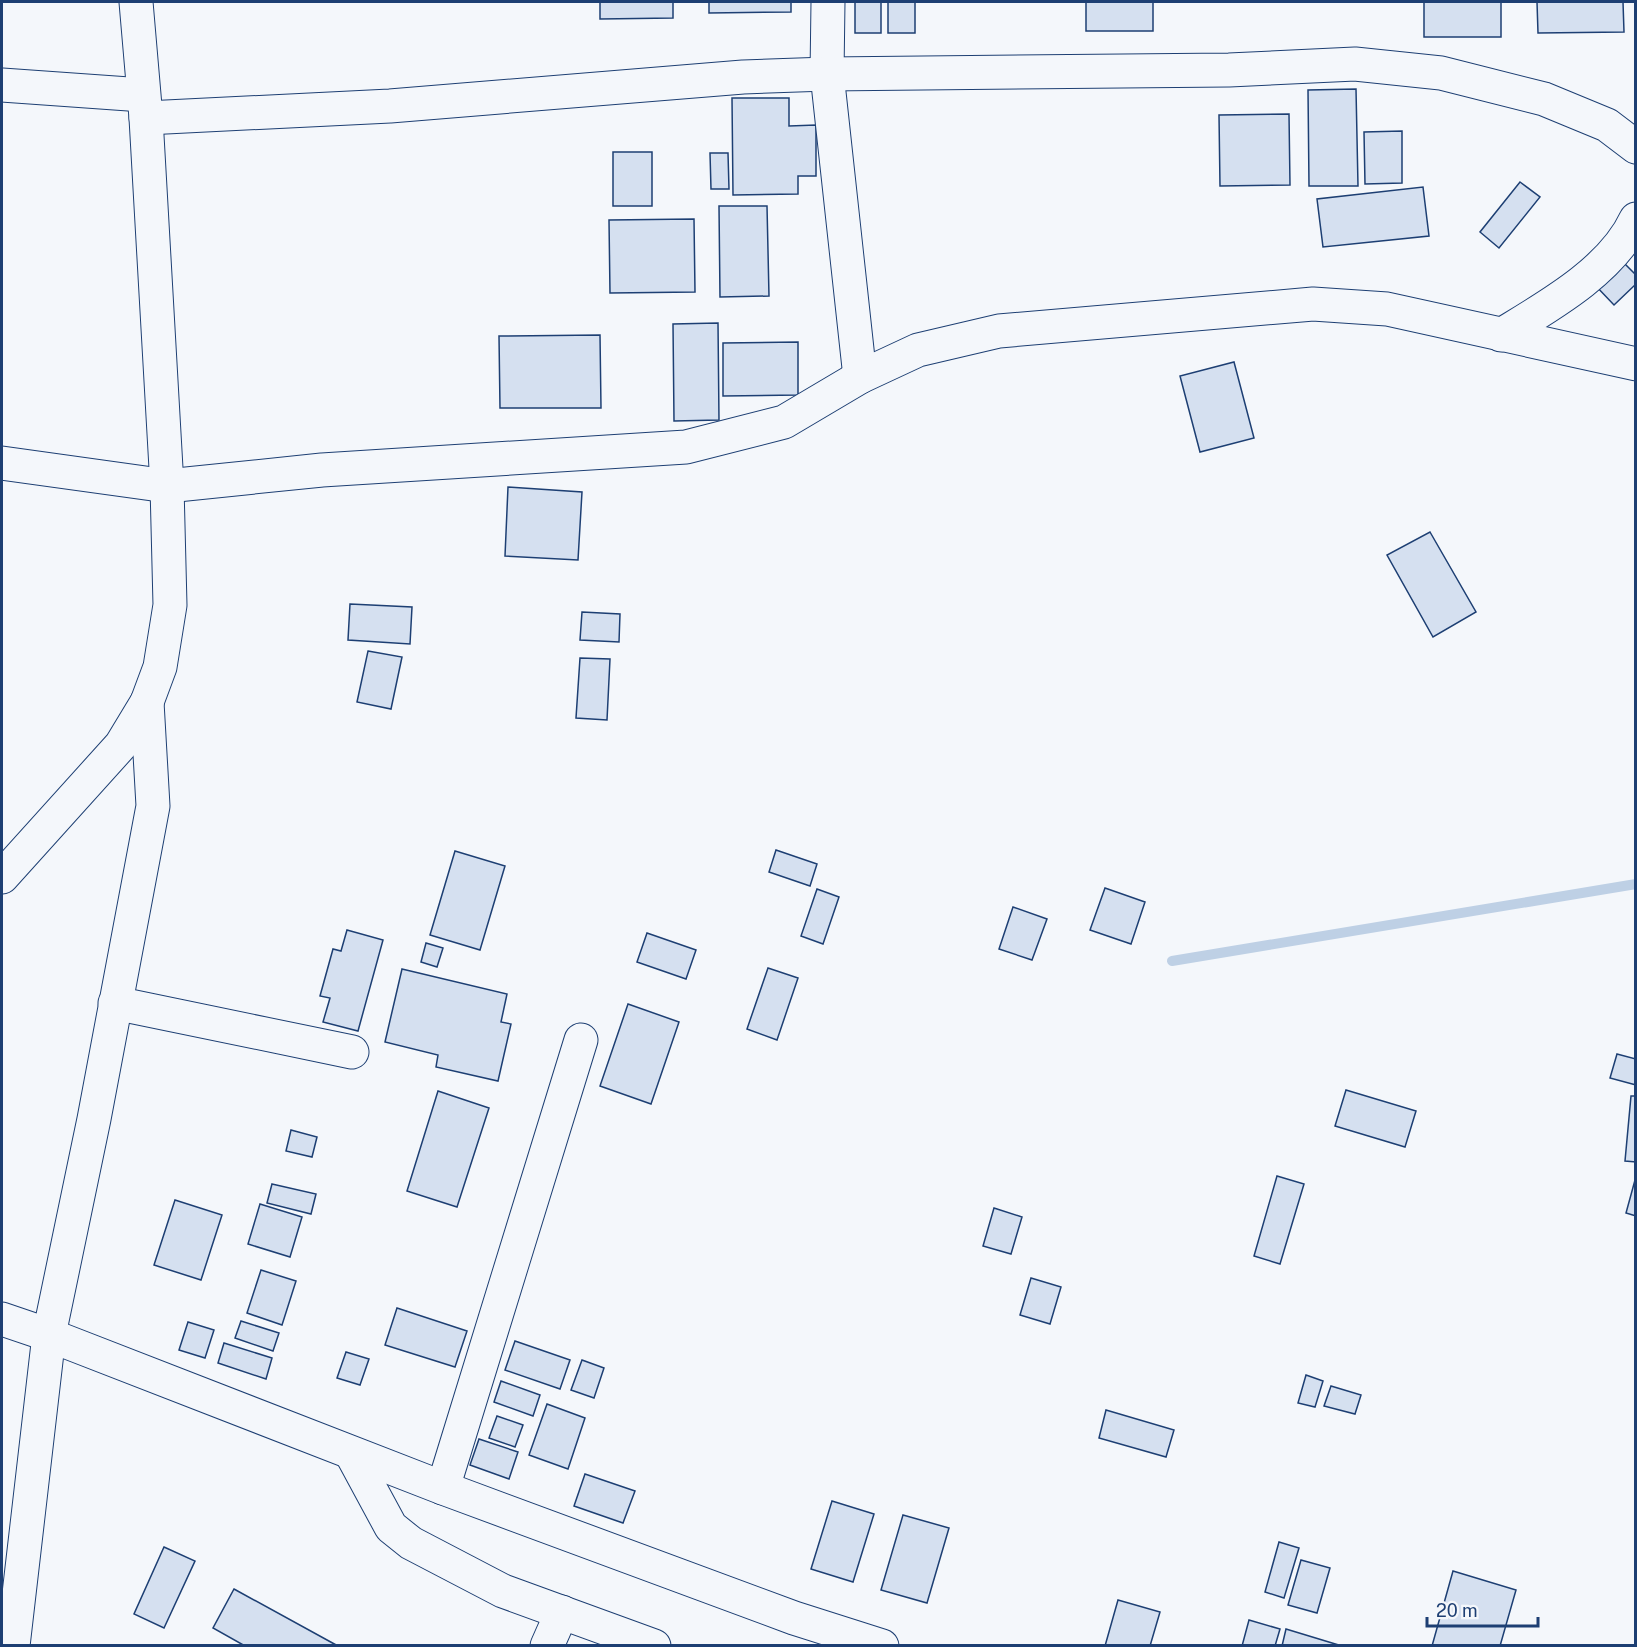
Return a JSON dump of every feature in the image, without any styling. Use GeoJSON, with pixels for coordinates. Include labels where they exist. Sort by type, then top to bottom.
{"type":"FeatureCollection","features":[{"type":"Feature","properties":{"kind":"street"},"geometry":{"type":"LineString","coordinates":[[2,877],[121,745],[147,702],[160,667],[170,605],[167,486],[145,106],[136,2]]}},
{"type":"Feature","properties":{"kind":"street"},"geometry":{"type":"LineString","coordinates":[[828,2],[827,74],[860,377]]}},
{"type":"Feature","properties":{"kind":"street"},"geometry":{"type":"LineString","coordinates":[[2,85],[145,106],[390,106],[743,77],[1230,70],[1355,64],[1441,73],[1544,99],[1607,125],[1635,147]]}},
{"type":"Feature","properties":{"kind":"street"},"geometry":{"type":"LineString","coordinates":[[1500,335],[1566,295],[1618,249],[1635,219]]}},
{"type":"Feature","properties":{"kind":"street"},"geometry":{"type":"LineString","coordinates":[[2,463],[167,486],[322,470],[686,447],[784,422],[860,377],[918,350],[999,331],[1313,304],[1387,309],[1635,364]]}},
{"type":"Feature","properties":{"kind":"street"},"geometry":{"type":"LineString","coordinates":[[13,1646],[49,1335],[92,1130],[153,806],[147,702]]}},
{"type":"Feature","properties":{"kind":"street"},"geometry":{"type":"LineString","coordinates":[[115,1003],[352,1052]]}},
{"type":"Feature","properties":{"kind":"street"},"geometry":{"type":"LineString","coordinates":[[443,1488],[581,1040]]}},
{"type":"Feature","properties":{"kind":"street"},"geometry":{"type":"LineString","coordinates":[[2,1318],[443,1488],[794,1617],[882,1646]]}},
{"type":"Feature","properties":{"kind":"street"},"geometry":{"type":"LineString","coordinates":[[351,1453],[391,1527],[411,1543],[503,1592],[654,1646]]}},
{"type":"Feature","properties":{"kind":"street"},"geometry":{"type":"LineString","coordinates":[[547,1646],[562,1612]]}},
{"type":"Feature","properties":{"kind":"building"},"geometry":{"type":"Polygon","coordinates":[[[600,2],[673,2],[673,18],[600,19],[600,2]]]}},
{"type":"Feature","properties":{"kind":"building"},"geometry":{"type":"Polygon","coordinates":[[[709,2],[791,2],[791,12],[709,13],[709,2]]]}},
{"type":"Feature","properties":{"kind":"building"},"geometry":{"type":"Polygon","coordinates":[[[855,2],[881,2],[881,33],[855,33],[855,2]]]}},
{"type":"Feature","properties":{"kind":"building"},"geometry":{"type":"Polygon","coordinates":[[[888,2],[915,2],[915,33],[888,33],[888,2]]]}},
{"type":"Feature","properties":{"kind":"building"},"geometry":{"type":"Polygon","coordinates":[[[1086,2],[1153,2],[1153,31],[1086,31],[1086,2]]]}},
{"type":"Feature","properties":{"kind":"building"},"geometry":{"type":"Polygon","coordinates":[[[1424,2],[1501,2],[1501,37],[1424,37],[1424,2]]]}},
{"type":"Feature","properties":{"kind":"building"},"geometry":{"type":"Polygon","coordinates":[[[1537,2],[1623,2],[1624,32],[1538,33],[1537,2]]]}},
{"type":"Feature","properties":{"kind":"building"},"geometry":{"type":"Polygon","coordinates":[[[1356,89],[1358,186],[1309,186],[1308,90],[1356,89]]]}},
{"type":"Feature","properties":{"kind":"building"},"geometry":{"type":"Polygon","coordinates":[[[732,98],[789,98],[789,126],[816,125],[816,176],[798,176],[798,194],[733,195],[732,98]]]}},
{"type":"Feature","properties":{"kind":"building"},"geometry":{"type":"Polygon","coordinates":[[[1289,114],[1290,185],[1220,186],[1219,115],[1289,114]]]}},
{"type":"Feature","properties":{"kind":"building"},"geometry":{"type":"Polygon","coordinates":[[[1402,131],[1402,183],[1365,184],[1364,132],[1402,131]]]}},
{"type":"Feature","properties":{"kind":"building"},"geometry":{"type":"Polygon","coordinates":[[[613,152],[652,152],[652,206],[613,206],[613,152]]]}},
{"type":"Feature","properties":{"kind":"building"},"geometry":{"type":"Polygon","coordinates":[[[710,153],[728,153],[729,189],[711,189],[710,153]]]}},
{"type":"Feature","properties":{"kind":"building"},"geometry":{"type":"Polygon","coordinates":[[[1520,182],[1540,197],[1499,248],[1480,232],[1520,182]]]}},
{"type":"Feature","properties":{"kind":"building"},"geometry":{"type":"Polygon","coordinates":[[[1423,187],[1429,236],[1323,247],[1317,199],[1423,187]]]}},
{"type":"Feature","properties":{"kind":"building"},"geometry":{"type":"Polygon","coordinates":[[[719,206],[767,206],[769,296],[720,297],[719,206]]]}},
{"type":"Feature","properties":{"kind":"building"},"geometry":{"type":"Polygon","coordinates":[[[694,219],[695,292],[610,293],[609,220],[694,219]]]}},
{"type":"Feature","properties":{"kind":"building"},"geometry":{"type":"Polygon","coordinates":[[[1621,260],[1636,275],[1636,284],[1614,305],[1595,285],[1621,260]]]}},
{"type":"Feature","properties":{"kind":"building"},"geometry":{"type":"Polygon","coordinates":[[[718,323],[719,420],[674,421],[673,324],[718,323]]]}},
{"type":"Feature","properties":{"kind":"building"},"geometry":{"type":"Polygon","coordinates":[[[600,335],[601,408],[500,408],[499,336],[600,335]]]}},
{"type":"Feature","properties":{"kind":"building"},"geometry":{"type":"Polygon","coordinates":[[[798,342],[798,395],[723,396],[723,343],[798,342]]]}},
{"type":"Feature","properties":{"kind":"building"},"geometry":{"type":"Polygon","coordinates":[[[1234,362],[1254,438],[1200,452],[1180,376],[1234,362]]]}},
{"type":"Feature","properties":{"kind":"building"},"geometry":{"type":"Polygon","coordinates":[[[508,487],[582,492],[578,560],[505,556],[508,487]]]}},
{"type":"Feature","properties":{"kind":"building"},"geometry":{"type":"Polygon","coordinates":[[[1430,532],[1476,612],[1433,637],[1387,555],[1430,532]]]}},
{"type":"Feature","properties":{"kind":"building"},"geometry":{"type":"Polygon","coordinates":[[[350,604],[412,607],[410,644],[348,640],[350,604]]]}},
{"type":"Feature","properties":{"kind":"building"},"geometry":{"type":"Polygon","coordinates":[[[582,612],[620,614],[619,642],[580,640],[582,612]]]}},
{"type":"Feature","properties":{"kind":"building"},"geometry":{"type":"Polygon","coordinates":[[[368,651],[402,657],[391,709],[357,702],[368,651]]]}},
{"type":"Feature","properties":{"kind":"building"},"geometry":{"type":"Polygon","coordinates":[[[580,658],[610,659],[607,720],[576,718],[580,658]]]}},
{"type":"Feature","properties":{"kind":"building"},"geometry":{"type":"Polygon","coordinates":[[[776,850],[817,864],[810,886],[769,872],[776,850]]]}},
{"type":"Feature","properties":{"kind":"building"},"geometry":{"type":"Polygon","coordinates":[[[455,851],[505,866],[480,950],[430,935],[455,851]]]}},
{"type":"Feature","properties":{"kind":"building"},"geometry":{"type":"Polygon","coordinates":[[[1105,888],[1145,902],[1131,944],[1090,930],[1105,888]]]}},
{"type":"Feature","properties":{"kind":"building"},"geometry":{"type":"Polygon","coordinates":[[[817,889],[839,897],[823,944],[801,936],[817,889]]]}},
{"type":"Feature","properties":{"kind":"building"},"geometry":{"type":"Polygon","coordinates":[[[1013,907],[1047,919],[1032,960],[999,949],[1013,907]]]}},
{"type":"Feature","properties":{"kind":"building"},"geometry":{"type":"Polygon","coordinates":[[[347,930],[383,940],[358,1031],[323,1022],[330,998],[320,996],[333,949],[341,951],[347,930]]]}},
{"type":"Feature","properties":{"kind":"building"},"geometry":{"type":"Polygon","coordinates":[[[647,933],[696,950],[686,979],[637,962],[647,933]]]}},
{"type":"Feature","properties":{"kind":"building"},"geometry":{"type":"Polygon","coordinates":[[[426,943],[443,948],[437,967],[421,962],[426,943]]]}},
{"type":"Feature","properties":{"kind":"building"},"geometry":{"type":"Polygon","coordinates":[[[768,968],[798,978],[777,1040],[747,1029],[768,968]]]}},
{"type":"Feature","properties":{"kind":"building"},"geometry":{"type":"Polygon","coordinates":[[[402,969],[507,994],[501,1022],[511,1024],[498,1081],[436,1067],[438,1055],[385,1042],[402,969]]]}},
{"type":"Feature","properties":{"kind":"building"},"geometry":{"type":"Polygon","coordinates":[[[628,1004],[679,1022],[651,1104],[600,1086],[628,1004]]]}},
{"type":"Feature","properties":{"kind":"building"},"geometry":{"type":"Polygon","coordinates":[[[1617,1054],[1636,1059],[1636,1085],[1610,1078],[1617,1054]]]}},
{"type":"Feature","properties":{"kind":"building"},"geometry":{"type":"Polygon","coordinates":[[[1346,1090],[1416,1111],[1405,1147],[1335,1126],[1346,1090]]]}},
{"type":"Feature","properties":{"kind":"building"},"geometry":{"type":"Polygon","coordinates":[[[438,1091],[489,1108],[457,1207],[407,1191],[438,1091]]]}},
{"type":"Feature","properties":{"kind":"building"},"geometry":{"type":"Polygon","coordinates":[[[1631,1096],[1636,1096],[1636,1162],[1625,1161],[1631,1096]]]}},
{"type":"Feature","properties":{"kind":"building"},"geometry":{"type":"Polygon","coordinates":[[[291,1130],[317,1137],[312,1157],[286,1151],[291,1130]]]}},
{"type":"Feature","properties":{"kind":"building"},"geometry":{"type":"Polygon","coordinates":[[[1277,1176],[1304,1184],[1280,1264],[1254,1256],[1277,1176]]]}},
{"type":"Feature","properties":{"kind":"building"},"geometry":{"type":"Polygon","coordinates":[[[1636,1180],[1636,1216],[1626,1213],[1636,1180]]]}},
{"type":"Feature","properties":{"kind":"building"},"geometry":{"type":"Polygon","coordinates":[[[272,1184],[316,1194],[311,1214],[267,1203],[272,1184]]]}},
{"type":"Feature","properties":{"kind":"building"},"geometry":{"type":"Polygon","coordinates":[[[175,1200],[222,1215],[201,1280],[154,1265],[175,1200]]]}},
{"type":"Feature","properties":{"kind":"building"},"geometry":{"type":"Polygon","coordinates":[[[260,1204],[302,1217],[290,1257],[248,1244],[260,1204]]]}},
{"type":"Feature","properties":{"kind":"building"},"geometry":{"type":"Polygon","coordinates":[[[994,1208],[1022,1217],[1011,1254],[983,1246],[994,1208]]]}},
{"type":"Feature","properties":{"kind":"building"},"geometry":{"type":"Polygon","coordinates":[[[261,1270],[296,1281],[282,1325],[247,1313],[261,1270]]]}},
{"type":"Feature","properties":{"kind":"building"},"geometry":{"type":"Polygon","coordinates":[[[1031,1278],[1061,1287],[1050,1324],[1020,1315],[1031,1278]]]}},
{"type":"Feature","properties":{"kind":"building"},"geometry":{"type":"Polygon","coordinates":[[[397,1308],[467,1331],[455,1367],[385,1345],[397,1308]]]}},
{"type":"Feature","properties":{"kind":"building"},"geometry":{"type":"Polygon","coordinates":[[[241,1321],[279,1333],[273,1351],[235,1338],[241,1321]]]}},
{"type":"Feature","properties":{"kind":"building"},"geometry":{"type":"Polygon","coordinates":[[[188,1322],[214,1330],[205,1358],[179,1350],[188,1322]]]}},
{"type":"Feature","properties":{"kind":"building"},"geometry":{"type":"Polygon","coordinates":[[[515,1341],[570,1360],[560,1389],[505,1370],[515,1341]]]}},
{"type":"Feature","properties":{"kind":"building"},"geometry":{"type":"Polygon","coordinates":[[[224,1343],[272,1358],[266,1379],[218,1363],[224,1343]]]}},
{"type":"Feature","properties":{"kind":"building"},"geometry":{"type":"Polygon","coordinates":[[[346,1352],[369,1359],[360,1385],[337,1378],[346,1352]]]}},
{"type":"Feature","properties":{"kind":"building"},"geometry":{"type":"Polygon","coordinates":[[[582,1360],[604,1368],[594,1398],[571,1390],[582,1360]]]}},
{"type":"Feature","properties":{"kind":"building"},"geometry":{"type":"Polygon","coordinates":[[[1306,1375],[1323,1381],[1315,1407],[1298,1403],[1306,1375]]]}},
{"type":"Feature","properties":{"kind":"building"},"geometry":{"type":"Polygon","coordinates":[[[501,1381],[540,1395],[533,1416],[494,1402],[501,1381]]]}},
{"type":"Feature","properties":{"kind":"building"},"geometry":{"type":"Polygon","coordinates":[[[1331,1386],[1361,1395],[1355,1414],[1324,1406],[1331,1386]]]}},
{"type":"Feature","properties":{"kind":"building"},"geometry":{"type":"Polygon","coordinates":[[[547,1404],[585,1418],[568,1469],[529,1455],[547,1404]]]}},
{"type":"Feature","properties":{"kind":"building"},"geometry":{"type":"Polygon","coordinates":[[[1106,1410],[1174,1430],[1166,1457],[1099,1438],[1106,1410]]]}},
{"type":"Feature","properties":{"kind":"building"},"geometry":{"type":"Polygon","coordinates":[[[497,1416],[523,1425],[515,1447],[489,1438],[497,1416]]]}},
{"type":"Feature","properties":{"kind":"building"},"geometry":{"type":"Polygon","coordinates":[[[479,1439],[518,1452],[509,1479],[470,1465],[479,1439]]]}},
{"type":"Feature","properties":{"kind":"building"},"geometry":{"type":"Polygon","coordinates":[[[585,1474],[635,1491],[623,1523],[574,1506],[585,1474]]]}},
{"type":"Feature","properties":{"kind":"building"},"geometry":{"type":"Polygon","coordinates":[[[832,1501],[874,1514],[853,1582],[811,1569],[832,1501]]]}},
{"type":"Feature","properties":{"kind":"building"},"geometry":{"type":"Polygon","coordinates":[[[903,1515],[949,1528],[927,1603],[881,1590],[903,1515]]]}},
{"type":"Feature","properties":{"kind":"building"},"geometry":{"type":"Polygon","coordinates":[[[1279,1542],[1299,1548],[1284,1598],[1265,1592],[1279,1542]]]}},
{"type":"Feature","properties":{"kind":"building"},"geometry":{"type":"Polygon","coordinates":[[[164,1547],[195,1561],[164,1628],[134,1614],[164,1547]]]}},
{"type":"Feature","properties":{"kind":"building"},"geometry":{"type":"Polygon","coordinates":[[[1301,1560],[1330,1568],[1317,1613],[1288,1605],[1301,1560]]]}},
{"type":"Feature","properties":{"kind":"building"},"geometry":{"type":"Polygon","coordinates":[[[1453,1571],[1516,1590],[1500,1646],[1432,1646],[1453,1571]]]}},
{"type":"Feature","properties":{"kind":"building"},"geometry":{"type":"Polygon","coordinates":[[[234,1589],[338,1646],[245,1646],[213,1628],[234,1589]]]}},
{"type":"Feature","properties":{"kind":"building"},"geometry":{"type":"Polygon","coordinates":[[[1118,1600],[1160,1612],[1150,1646],[1105,1646],[1118,1600]]]}},
{"type":"Feature","properties":{"kind":"building"},"geometry":{"type":"Polygon","coordinates":[[[1249,1620],[1280,1629],[1275,1646],[1242,1646],[1249,1620]]]}},
{"type":"Feature","properties":{"kind":"building"},"geometry":{"type":"Polygon","coordinates":[[[1286,1629],[1342,1646],[1282,1646],[1286,1629]]]}},
{"type":"Feature","properties":{"kind":"waterway"},"geometry":{"type":"LineString","coordinates":[[1172,961],[1636,884]]}}]}
